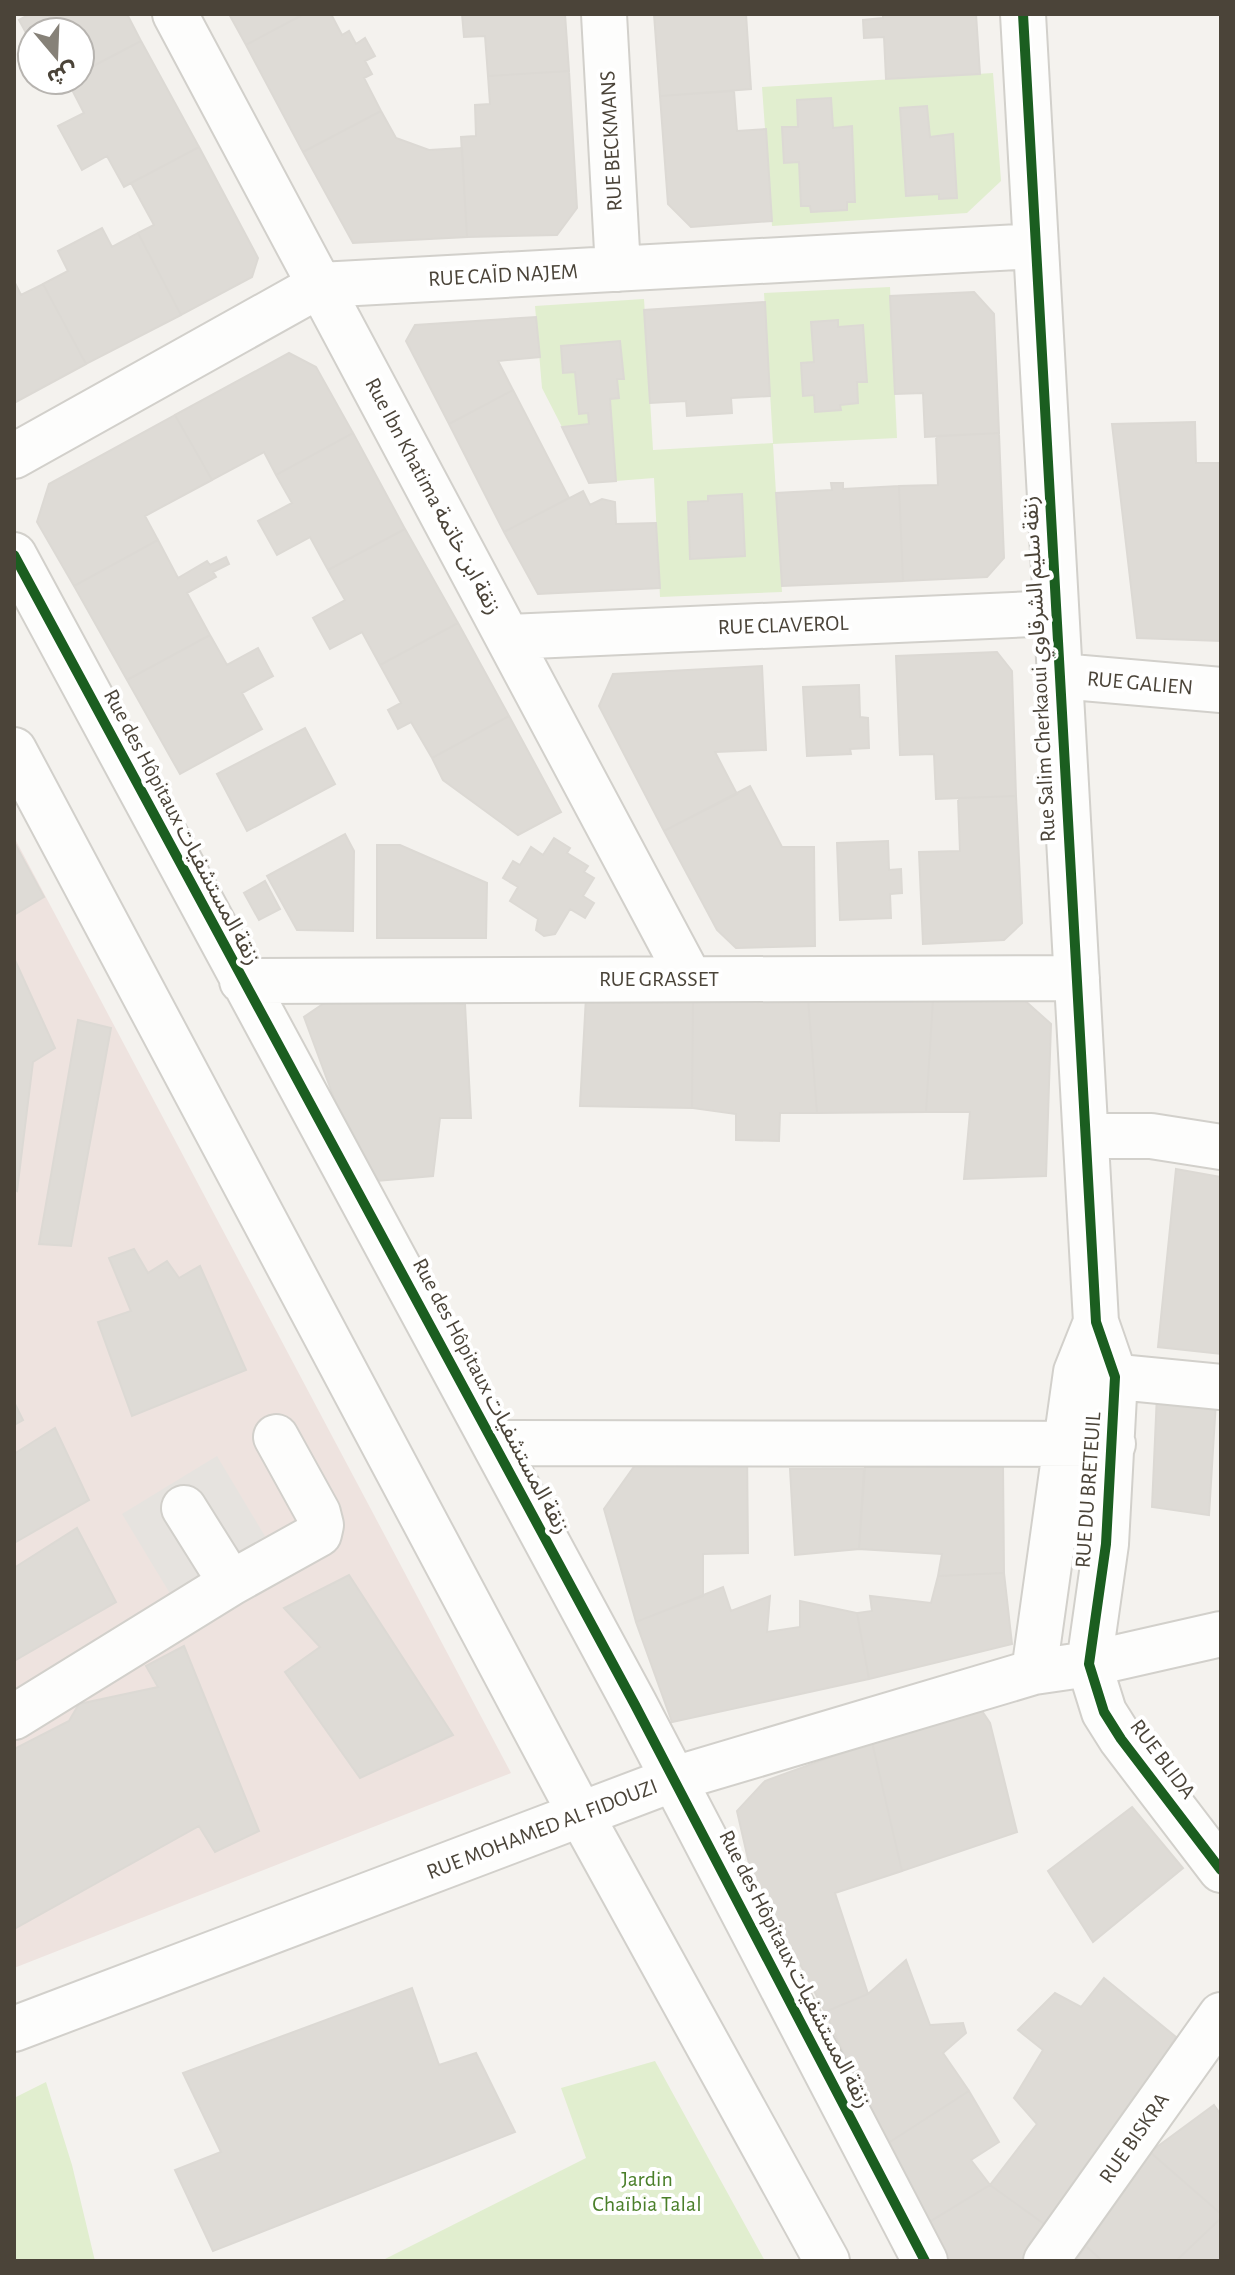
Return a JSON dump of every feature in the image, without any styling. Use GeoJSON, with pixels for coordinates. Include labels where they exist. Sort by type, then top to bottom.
{"type":"FeatureCollection","features":[{"type":"Feature","properties":{"kind":"street","name":"Rue Ibn Khatima زنقة ابن خاتمة"},"geometry":{"type":"LineString","coordinates":[[175,14],[690,979]]}},
{"type":"Feature","properties":{"kind":"street","name":"RUE BECKMANS"},"geometry":{"type":"LineString","coordinates":[[604,14],[618,269]]}},
{"type":"Feature","properties":{"kind":"street","name":"Rue Salim Cherkaoui زنقة سليم الشرقاوي"},"geometry":{"type":"LineString","coordinates":[[1023,14],[1096,1322]]}},
{"type":"Feature","properties":{"kind":"street","name":"RUE CAÏD NAJEM"},"geometry":{"type":"LineString","coordinates":[[14,456],[320,285],[1036,246]]}},
{"type":"Feature","properties":{"kind":"street","name":"Rue des Hôpitaux زنقة المستشفيات"},"geometry":{"type":"LineString","coordinates":[[14,555],[674,1779],[925,2261]]}},
{"type":"Feature","properties":{"kind":"street","name":"RUE CLAVEROL"},"geometry":{"type":"LineString","coordinates":[[509,637],[1056,613]]}},
{"type":"Feature","properties":{"kind":"street","name":"RUE GALIEN"},"geometry":{"type":"LineString","coordinates":[[1060,676],[1221,690]]}},
{"type":"Feature","properties":{"kind":"street"},"geometry":{"type":"LineString","coordinates":[[14,750],[581,1815],[827,2261]]}},
{"type":"Feature","properties":{"kind":"street","name":"RUE GRASSET"},"geometry":{"type":"LineString","coordinates":[[242,981],[1077,978]]}},
{"type":"Feature","properties":{"kind":"street"},"geometry":{"type":"LineString","coordinates":[[1086,1136],[1151,1136],[1221,1147]]}},
{"type":"Feature","properties":{"kind":"street","name":"RUE DU BRETEUIL"},"geometry":{"type":"LineString","coordinates":[[1089,1664],[1106,1544],[1113,1444],[1096,1375],[1096,1322]]}},
{"type":"Feature","properties":{"kind":"street"},"geometry":{"type":"LineString","coordinates":[[1034,1672],[1068,1442],[1096,1375],[1221,1387]]}},
{"type":"Feature","properties":{"kind":"street"},"geometry":{"type":"LineString","coordinates":[[14,1717],[231,1583],[319,1534],[321,1525],[318,1513],[276,1437]]}},
{"type":"Feature","properties":{"kind":"street","name":"RUE DU BRETEUIL"},"geometry":{"type":"LineString","coordinates":[[494,1443],[1113,1444]]}},
{"type":"Feature","properties":{"kind":"street"},"geometry":{"type":"LineString","coordinates":[[184,1508],[231,1583]]}},
{"type":"Feature","properties":{"kind":"street","name":"RUE MOHAMED AL FIDOUZI"},"geometry":{"type":"LineString","coordinates":[[14,2029],[674,1779],[1034,1672],[1089,1664],[1221,1634]]}},
{"type":"Feature","properties":{"kind":"street","name":"RUE BLIDA"},"geometry":{"type":"LineString","coordinates":[[1089,1664],[1104,1712],[1121,1739],[1221,1870]]}},
{"type":"Feature","properties":{"kind":"street","name":"RUE BISKRA"},"geometry":{"type":"LineString","coordinates":[[1046,2261],[1221,2015]]}},
{"type":"Feature","properties":{"kind":"shaded area"},"geometry":{"type":"Polygon","coordinates":[[[14,837],[511,1773],[14,1968],[14,837]]]}},
{"type":"Feature","properties":{"kind":"shaded area"},"geometry":{"type":"Polygon","coordinates":[[[217,1456],[284,1568],[189,1625],[122,1514],[217,1456]]]}},
{"type":"Feature","properties":{"kind":"green space"},"geometry":{"type":"Polygon","coordinates":[[[993,73],[1001,181],[967,213],[772,226],[762,87],[993,73]],[[831,99],[798,127],[783,127],[799,162],[801,206],[810,206],[811,212],[855,201],[851,126],[833,128],[831,99]],[[927,106],[900,108],[906,196],[939,194],[940,199],[957,198],[952,134],[930,137],[927,106]]]}},
{"type":"Feature","properties":{"kind":"green space"},"geometry":{"type":"Polygon","coordinates":[[[890,287],[897,438],[773,444],[782,592],[660,597],[654,478],[616,481],[610,399],[618,398],[617,379],[624,379],[620,342],[563,373],[575,372],[579,413],[588,413],[589,424],[562,427],[542,388],[535,306],[644,299],[653,450],[773,443],[764,293],[890,287]],[[837,320],[811,322],[814,362],[801,364],[803,395],[814,395],[816,412],[840,410],[840,405],[857,382],[866,382],[862,325],[838,327],[837,320]],[[742,494],[708,496],[708,501],[688,502],[690,559],[744,556],[742,494]]]}},
{"type":"Feature","properties":{"kind":"green space","name":"Jardin Chaïbia Talal"},"geometry":{"type":"Polygon","coordinates":[[[655,2061],[765,2261],[368,2261],[385,2259],[586,2158],[561,2088],[655,2061]]]}},
{"type":"Feature","properties":{"kind":"green space"},"geometry":{"type":"Polygon","coordinates":[[[46,2082],[72,2165],[95,2261],[14,2261],[14,2098],[46,2082]]]}},
{"type":"Feature","properties":{"kind":"building"},"geometry":{"type":"Polygon","coordinates":[[[127,14],[141,41],[96,65],[96,16],[26,16],[127,14]]]}},
{"type":"Feature","properties":{"kind":"building"},"geometry":{"type":"Polygon","coordinates":[[[229,14],[304,14],[246,45],[229,14]]]}},
{"type":"Feature","properties":{"kind":"building"},"geometry":{"type":"Polygon","coordinates":[[[304,14],[331,14],[342,35],[349,31],[356,44],[365,38],[375,56],[365,61],[372,74],[364,78],[381,111],[303,152],[246,45],[304,14]]]}},
{"type":"Feature","properties":{"kind":"building"},"geometry":{"type":"Polygon","coordinates":[[[462,14],[565,14],[569,71],[488,76],[485,36],[464,37],[462,14]]]}},
{"type":"Feature","properties":{"kind":"building"},"geometry":{"type":"Polygon","coordinates":[[[654,14],[746,14],[751,89],[660,96],[654,14]]]}},
{"type":"Feature","properties":{"kind":"building"},"geometry":{"type":"Polygon","coordinates":[[[883,14],[976,14],[980,74],[886,79],[884,37],[864,38],[863,20],[883,18],[883,14]]]}},
{"type":"Feature","properties":{"kind":"building"},"geometry":{"type":"Polygon","coordinates":[[[141,41],[199,147],[124,187],[107,156],[82,170],[58,126],[84,113],[75,96],[96,96],[96,65],[141,41]]]}},
{"type":"Feature","properties":{"kind":"building"},"geometry":{"type":"Polygon","coordinates":[[[569,71],[577,208],[557,235],[467,237],[461,137],[476,136],[475,105],[490,104],[488,76],[569,71]]]}},
{"type":"Feature","properties":{"kind":"building"},"geometry":{"type":"Polygon","coordinates":[[[734,91],[737,131],[766,129],[772,221],[691,227],[668,204],[660,96],[734,91]]]}},
{"type":"Feature","properties":{"kind":"building"},"geometry":{"type":"Polygon","coordinates":[[[831,98],[833,128],[852,126],[855,202],[847,202],[847,210],[811,212],[810,206],[801,206],[799,162],[784,163],[782,127],[798,127],[797,100],[831,98]]]}},
{"type":"Feature","properties":{"kind":"building"},"geometry":{"type":"Polygon","coordinates":[[[927,106],[930,137],[953,134],[957,198],[939,199],[939,194],[906,196],[900,108],[927,106]]]}},
{"type":"Feature","properties":{"kind":"building"},"geometry":{"type":"Polygon","coordinates":[[[381,111],[396,138],[429,150],[462,148],[467,237],[353,243],[303,152],[381,111]]]}},
{"type":"Feature","properties":{"kind":"building"},"geometry":{"type":"Polygon","coordinates":[[[199,147],[258,258],[252,277],[181,315],[138,233],[154,225],[131,183],[199,147]]]}},
{"type":"Feature","properties":{"kind":"building"},"geometry":{"type":"Polygon","coordinates":[[[102,228],[112,247],[138,233],[181,315],[86,364],[43,284],[68,271],[58,251],[102,228]]]}},
{"type":"Feature","properties":{"kind":"building"},"geometry":{"type":"Polygon","coordinates":[[[14,281],[21,295],[43,284],[86,364],[14,403],[14,281]]]}},
{"type":"Feature","properties":{"kind":"building"},"geometry":{"type":"Polygon","coordinates":[[[974,292],[994,314],[999,433],[925,437],[923,393],[895,394],[890,296],[974,292]]]}},
{"type":"Feature","properties":{"kind":"building"},"geometry":{"type":"Polygon","coordinates":[[[765,302],[770,396],[731,398],[732,413],[687,416],[686,401],[650,403],[644,310],[765,302]]]}},
{"type":"Feature","properties":{"kind":"building"},"geometry":{"type":"Polygon","coordinates":[[[536,317],[540,357],[498,361],[513,390],[449,424],[406,341],[415,325],[536,317]]]}},
{"type":"Feature","properties":{"kind":"building"},"geometry":{"type":"Polygon","coordinates":[[[838,320],[838,327],[863,325],[867,382],[857,382],[858,403],[840,405],[841,410],[815,412],[814,395],[803,396],[801,363],[814,362],[811,322],[838,320]]]}},
{"type":"Feature","properties":{"kind":"building"},"geometry":{"type":"Polygon","coordinates":[[[620,341],[624,379],[617,379],[619,398],[610,399],[616,481],[589,483],[562,427],[589,424],[588,413],[579,414],[575,372],[563,373],[561,346],[620,341]]]}},
{"type":"Feature","properties":{"kind":"building"},"geometry":{"type":"Polygon","coordinates":[[[289,353],[316,367],[353,433],[276,475],[264,452],[212,480],[175,415],[289,353]]]}},
{"type":"Feature","properties":{"kind":"building"},"geometry":{"type":"Polygon","coordinates":[[[513,390],[569,498],[504,532],[449,424],[513,390]]]}},
{"type":"Feature","properties":{"kind":"building"},"geometry":{"type":"Polygon","coordinates":[[[175,415],[212,480],[145,516],[158,540],[74,586],[37,522],[49,484],[175,415]]]}},
{"type":"Feature","properties":{"kind":"building"},"geometry":{"type":"Polygon","coordinates":[[[1195,422],[1196,463],[1221,463],[1221,641],[1137,638],[1112,424],[1195,422]]]}},
{"type":"Feature","properties":{"kind":"building"},"geometry":{"type":"Polygon","coordinates":[[[353,433],[405,529],[328,570],[310,537],[277,555],[258,521],[292,503],[276,475],[353,433]]]}},
{"type":"Feature","properties":{"kind":"building"},"geometry":{"type":"Polygon","coordinates":[[[999,433],[1004,558],[987,577],[903,581],[899,486],[938,485],[936,436],[999,433]]]}},
{"type":"Feature","properties":{"kind":"building"},"geometry":{"type":"Polygon","coordinates":[[[831,483],[843,483],[843,489],[899,486],[903,581],[782,586],[776,493],[832,490],[831,483]]]}},
{"type":"Feature","properties":{"kind":"building"},"geometry":{"type":"Polygon","coordinates":[[[583,491],[590,505],[602,499],[615,502],[616,524],[656,523],[660,588],[538,594],[504,532],[583,491]]]}},
{"type":"Feature","properties":{"kind":"building"},"geometry":{"type":"Polygon","coordinates":[[[742,494],[745,556],[690,559],[688,502],[708,501],[708,496],[742,494]]]}},
{"type":"Feature","properties":{"kind":"building"},"geometry":{"type":"Polygon","coordinates":[[[405,529],[458,623],[380,665],[362,632],[330,649],[313,618],[345,600],[328,570],[405,529]]]}},
{"type":"Feature","properties":{"kind":"building"},"geometry":{"type":"Polygon","coordinates":[[[158,540],[178,578],[207,561],[210,565],[226,557],[229,564],[213,572],[216,577],[187,593],[210,635],[127,680],[74,586],[158,540]]]}},
{"type":"Feature","properties":{"kind":"building"},"geometry":{"type":"Polygon","coordinates":[[[458,623],[509,716],[432,758],[411,722],[398,729],[388,710],[401,703],[380,665],[458,623]]]}},
{"type":"Feature","properties":{"kind":"building"},"geometry":{"type":"Polygon","coordinates":[[[210,635],[227,665],[258,648],[273,676],[242,693],[262,729],[180,774],[127,680],[210,635]]]}},
{"type":"Feature","properties":{"kind":"building"},"geometry":{"type":"Polygon","coordinates":[[[997,652],[1012,671],[1016,796],[936,799],[934,754],[900,755],[896,656],[997,652]]]}},
{"type":"Feature","properties":{"kind":"building"},"geometry":{"type":"Polygon","coordinates":[[[762,666],[766,750],[715,752],[737,794],[664,831],[599,706],[613,674],[762,666]]]}},
{"type":"Feature","properties":{"kind":"building"},"geometry":{"type":"Polygon","coordinates":[[[859,685],[860,717],[868,718],[869,748],[850,749],[851,754],[807,756],[803,687],[859,685]]]}},
{"type":"Feature","properties":{"kind":"building"},"geometry":{"type":"Polygon","coordinates":[[[509,716],[561,812],[518,835],[443,780],[432,758],[509,716]]]}},
{"type":"Feature","properties":{"kind":"building"},"geometry":{"type":"Polygon","coordinates":[[[305,728],[335,784],[247,831],[217,774],[305,728]]]}},
{"type":"Feature","properties":{"kind":"building"},"geometry":{"type":"Polygon","coordinates":[[[750,786],[782,847],[814,847],[815,946],[736,948],[717,930],[664,831],[750,786]]]}},
{"type":"Feature","properties":{"kind":"building"},"geometry":{"type":"Polygon","coordinates":[[[1016,796],[1022,923],[1004,940],[923,944],[919,852],[960,851],[958,798],[1016,796]]]}},
{"type":"Feature","properties":{"kind":"building"},"geometry":{"type":"Polygon","coordinates":[[[345,834],[354,851],[353,931],[297,930],[267,876],[345,834]]]}},
{"type":"Feature","properties":{"kind":"building"},"geometry":{"type":"Polygon","coordinates":[[[554,838],[570,848],[567,853],[588,866],[584,872],[594,878],[583,896],[594,903],[585,918],[570,909],[555,934],[544,936],[536,930],[538,919],[510,901],[518,887],[503,878],[513,861],[520,865],[531,847],[543,855],[554,838]]]}},
{"type":"Feature","properties":{"kind":"building"},"geometry":{"type":"Polygon","coordinates":[[[888,841],[889,870],[901,869],[902,893],[890,894],[891,918],[840,920],[837,843],[888,841]]]}},
{"type":"Feature","properties":{"kind":"building"},"geometry":{"type":"Polygon","coordinates":[[[14,842],[44,897],[14,915],[14,842]]]}},
{"type":"Feature","properties":{"kind":"building"},"geometry":{"type":"Polygon","coordinates":[[[377,845],[400,845],[487,883],[486,938],[377,938],[377,845]]]}},
{"type":"Feature","properties":{"kind":"building"},"geometry":{"type":"Polygon","coordinates":[[[265,881],[280,909],[259,920],[244,893],[265,881]]]}},
{"type":"Feature","properties":{"kind":"building"},"geometry":{"type":"Polygon","coordinates":[[[14,958],[55,1048],[33,1062],[17,1191],[14,1189],[14,958]]]}},
{"type":"Feature","properties":{"kind":"building"},"geometry":{"type":"Polygon","coordinates":[[[339,993],[465,1004],[471,1118],[440,1118],[433,1176],[365,1182],[304,1017],[339,993]]]}},
{"type":"Feature","properties":{"kind":"building"},"geometry":{"type":"Polygon","coordinates":[[[586,997],[693,999],[692,1108],[580,1106],[586,997]]]}},
{"type":"Feature","properties":{"kind":"building"},"geometry":{"type":"Polygon","coordinates":[[[808,998],[933,999],[926,1112],[817,1113],[808,998]]]}},
{"type":"Feature","properties":{"kind":"building"},"geometry":{"type":"Polygon","coordinates":[[[808,998],[817,1113],[780,1113],[779,1141],[736,1140],[736,1114],[692,1108],[693,999],[808,998]]]}},
{"type":"Feature","properties":{"kind":"building"},"geometry":{"type":"Polygon","coordinates":[[[1022,998],[1051,1024],[1046,1176],[964,1179],[970,1112],[926,1112],[933,999],[1022,998]]]}},
{"type":"Feature","properties":{"kind":"building"},"geometry":{"type":"Polygon","coordinates":[[[78,1020],[111,1028],[71,1246],[39,1244],[78,1020]]]}},
{"type":"Feature","properties":{"kind":"building"},"geometry":{"type":"Polygon","coordinates":[[[1176,1169],[1221,1177],[1221,1354],[1158,1347],[1176,1169]]]}},
{"type":"Feature","properties":{"kind":"building"},"geometry":{"type":"Polygon","coordinates":[[[134,1249],[148,1273],[167,1261],[179,1278],[200,1266],[246,1370],[132,1416],[98,1322],[131,1311],[109,1258],[134,1249]]]}},
{"type":"Feature","properties":{"kind":"building"},"geometry":{"type":"Polygon","coordinates":[[[1157,1394],[1216,1401],[1209,1515],[1152,1507],[1157,1394]]]}},
{"type":"Feature","properties":{"kind":"building"},"geometry":{"type":"Polygon","coordinates":[[[14,1402],[23,1420],[14,1425],[14,1402]]]}},
{"type":"Feature","properties":{"kind":"building"},"geometry":{"type":"Polygon","coordinates":[[[55,1428],[89,1500],[14,1543],[14,1454],[55,1428]]]}},
{"type":"Feature","properties":{"kind":"building"},"geometry":{"type":"Polygon","coordinates":[[[747,1447],[748,1553],[703,1554],[703,1596],[636,1622],[604,1509],[643,1454],[747,1447]]]}},
{"type":"Feature","properties":{"kind":"building"},"geometry":{"type":"Polygon","coordinates":[[[866,1454],[1003,1465],[1004,1573],[938,1576],[942,1554],[859,1549],[866,1454]]]}},
{"type":"Feature","properties":{"kind":"building"},"geometry":{"type":"Polygon","coordinates":[[[790,1469],[864,1469],[859,1549],[795,1555],[790,1469]]]}},
{"type":"Feature","properties":{"kind":"building"},"geometry":{"type":"Polygon","coordinates":[[[77,1528],[116,1602],[14,1661],[14,1568],[77,1528]]]}},
{"type":"Feature","properties":{"kind":"building"},"geometry":{"type":"Polygon","coordinates":[[[1004,1573],[1012,1644],[869,1679],[857,1613],[872,1611],[870,1596],[931,1603],[938,1576],[1004,1573]]]}},
{"type":"Feature","properties":{"kind":"building"},"geometry":{"type":"Polygon","coordinates":[[[349,1575],[453,1735],[360,1778],[285,1672],[320,1647],[284,1608],[349,1575]]]}},
{"type":"Feature","properties":{"kind":"building"},"geometry":{"type":"Polygon","coordinates":[[[723,1587],[731,1611],[770,1596],[767,1632],[800,1627],[800,1601],[857,1613],[869,1679],[672,1722],[636,1622],[723,1587]]]}},
{"type":"Feature","properties":{"kind":"building"},"geometry":{"type":"Polygon","coordinates":[[[184,1646],[259,1831],[215,1852],[199,1826],[14,1929],[14,1749],[69,1721],[79,1704],[158,1687],[146,1666],[184,1646]]]}},
{"type":"Feature","properties":{"kind":"building"},"geometry":{"type":"Polygon","coordinates":[[[982,1711],[990,1723],[1017,1832],[902,1871],[872,1742],[982,1711]]]}},
{"type":"Feature","properties":{"kind":"building"},"geometry":{"type":"Polygon","coordinates":[[[872,1742],[902,1871],[835,1893],[868,1994],[825,2012],[750,1868],[737,1811],[765,1781],[872,1742]]]}},
{"type":"Feature","properties":{"kind":"building"},"geometry":{"type":"Polygon","coordinates":[[[1132,1807],[1183,1868],[1093,1942],[1048,1871],[1132,1807]]]}},
{"type":"Feature","properties":{"kind":"building"},"geometry":{"type":"Polygon","coordinates":[[[906,1960],[930,2025],[963,2023],[966,2033],[943,2053],[969,2091],[885,2145],[825,2012],[868,1994],[906,1960]]]}},
{"type":"Feature","properties":{"kind":"building"},"geometry":{"type":"Polygon","coordinates":[[[1104,1978],[1176,2037],[1054,2231],[990,2185],[1037,2124],[1014,2098],[1043,2050],[1018,2030],[1055,1993],[1081,2007],[1104,1978]]]}},
{"type":"Feature","properties":{"kind":"building"},"geometry":{"type":"Polygon","coordinates":[[[412,1988],[439,2065],[476,2053],[515,2132],[213,2251],[175,2170],[221,2152],[183,2073],[412,1988]]]}},
{"type":"Feature","properties":{"kind":"building"},"geometry":{"type":"Polygon","coordinates":[[[969,2091],[999,2142],[971,2160],[990,2185],[926,2224],[885,2145],[969,2091]]]}},
{"type":"Feature","properties":{"kind":"building"},"geometry":{"type":"Polygon","coordinates":[[[1214,2105],[1221,2115],[1221,2214],[1150,2152],[1214,2105]]]}},
{"type":"Feature","properties":{"kind":"building"},"geometry":{"type":"Polygon","coordinates":[[[1150,2152],[1221,2214],[1221,2218],[1176,2261],[1102,2261],[1086,2246],[1150,2152]]]}},
{"type":"Feature","properties":{"kind":"building"},"geometry":{"type":"Polygon","coordinates":[[[990,2185],[1054,2231],[1034,2261],[943,2261],[926,2224],[990,2185]]]}},
{"type":"Feature","properties":{"kind":"building"},"geometry":{"type":"Polygon","coordinates":[[[1221,2218],[1221,2261],[1176,2261],[1221,2218]]]}},
{"type":"Feature","properties":{"kind":"building"},"geometry":{"type":"Polygon","coordinates":[[[1086,2246],[1102,2261],[1076,2261],[1086,2246]]]}},
{"type":"Feature","properties":{"kind":"cycle path"},"geometry":{"type":"LineString","coordinates":[[1023,14],[1096,1322],[1115,1377],[1106,1544],[1089,1664],[1104,1712],[1121,1739],[1221,1870]]}},
{"type":"Feature","properties":{"kind":"cycle path"},"geometry":{"type":"LineString","coordinates":[[14,555],[635,1705],[925,2261]]}}]}
